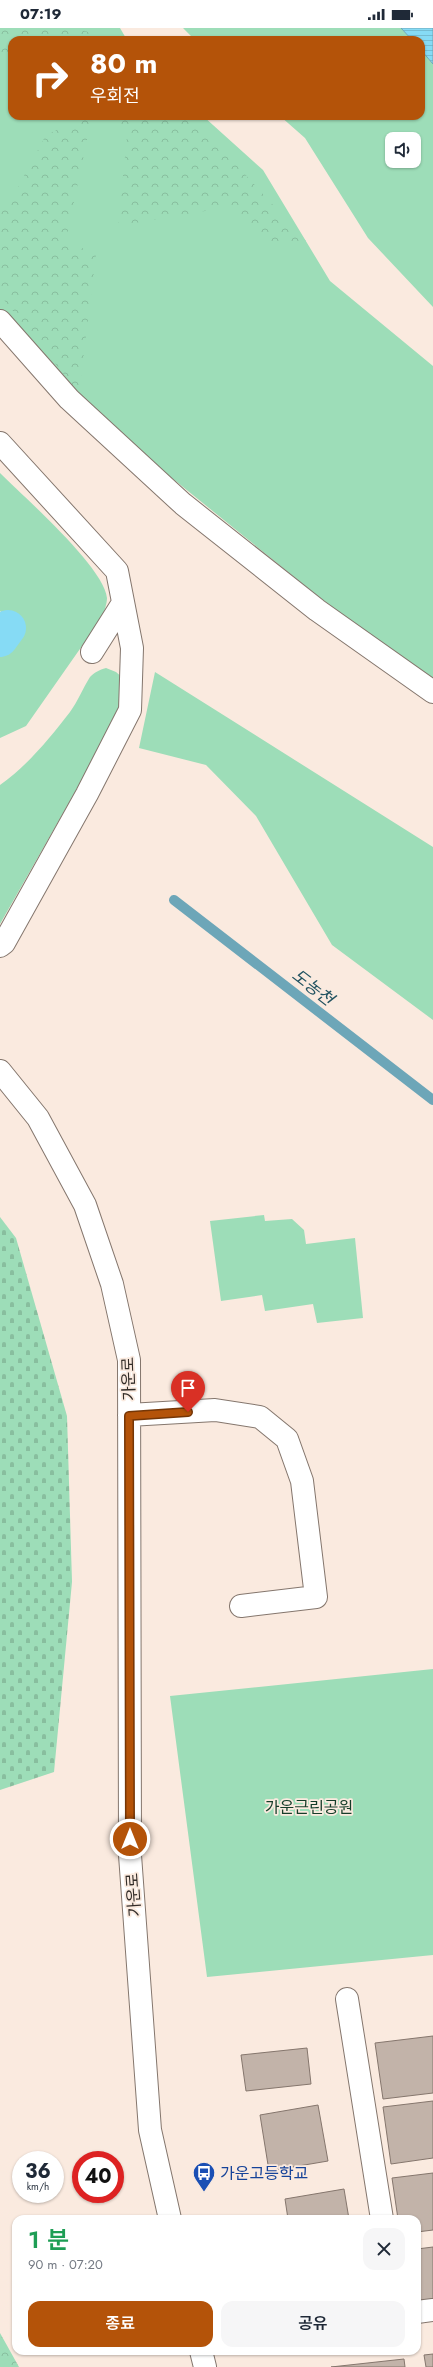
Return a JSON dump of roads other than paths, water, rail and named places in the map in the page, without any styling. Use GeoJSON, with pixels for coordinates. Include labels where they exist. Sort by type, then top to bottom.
{"type":"FeatureCollection","features":[{"type":"Feature","properties":{"kind":"street"},"geometry":{"type":"LineString","coordinates":[[0,321],[69,399],[183,504],[323,614],[433,692]]}},
{"type":"Feature","properties":{"kind":"street"},"geometry":{"type":"LineString","coordinates":[[0,442],[117,571],[132,648],[130,710],[87,794],[4,943],[0,946]]}},
{"type":"Feature","properties":{"kind":"street"},"geometry":{"type":"LineString","coordinates":[[92,652],[123,603]]}},
{"type":"Feature","properties":{"kind":"street","name":"가운로"},"geometry":{"type":"LineString","coordinates":[[0,1071],[38,1118],[85,1205],[112,1284],[129,1360],[130,1855],[150,2130],[169,2215]]}},
{"type":"Feature","properties":{"kind":"street"},"geometry":{"type":"LineString","coordinates":[[129,1416],[215,1410],[260,1417],[287,1439],[302,1481],[316,1597],[241,1606]]}},
{"type":"Feature","properties":{"kind":"street"},"geometry":{"type":"LineString","coordinates":[[347,1999],[381,2215]]}},
{"type":"Feature","properties":{"kind":"street"},"geometry":{"type":"LineString","coordinates":[[421,2312],[433,2310]]}},
{"type":"Feature","properties":{"kind":"street"},"geometry":{"type":"LineString","coordinates":[[202,2355],[205,2367]]}},
{"type":"Feature","properties":{"kind":"water"},"geometry":{"type":"Polygon","coordinates":[[[401,28],[433,28],[433,64],[425,55],[425,36],[408,36],[401,28]]]}},
{"type":"Feature","properties":{"kind":"waterway"},"geometry":{"type":"LineString","coordinates":[[0,639],[8,628]]}},
{"type":"Feature","properties":{"kind":"waterway","name":"도농천"},"geometry":{"type":"LineString","coordinates":[[174,900],[433,1100]]}},
{"type":"Feature","properties":{"kind":"place","name":"가운고등학교"},"geometry":{"type":"Point","coordinates":[204,2192]}},
{"type":"Feature","properties":{"kind":"park label","name":"가운근린공원"},"geometry":{"type":"Point","coordinates":[309,1807]}}]}
